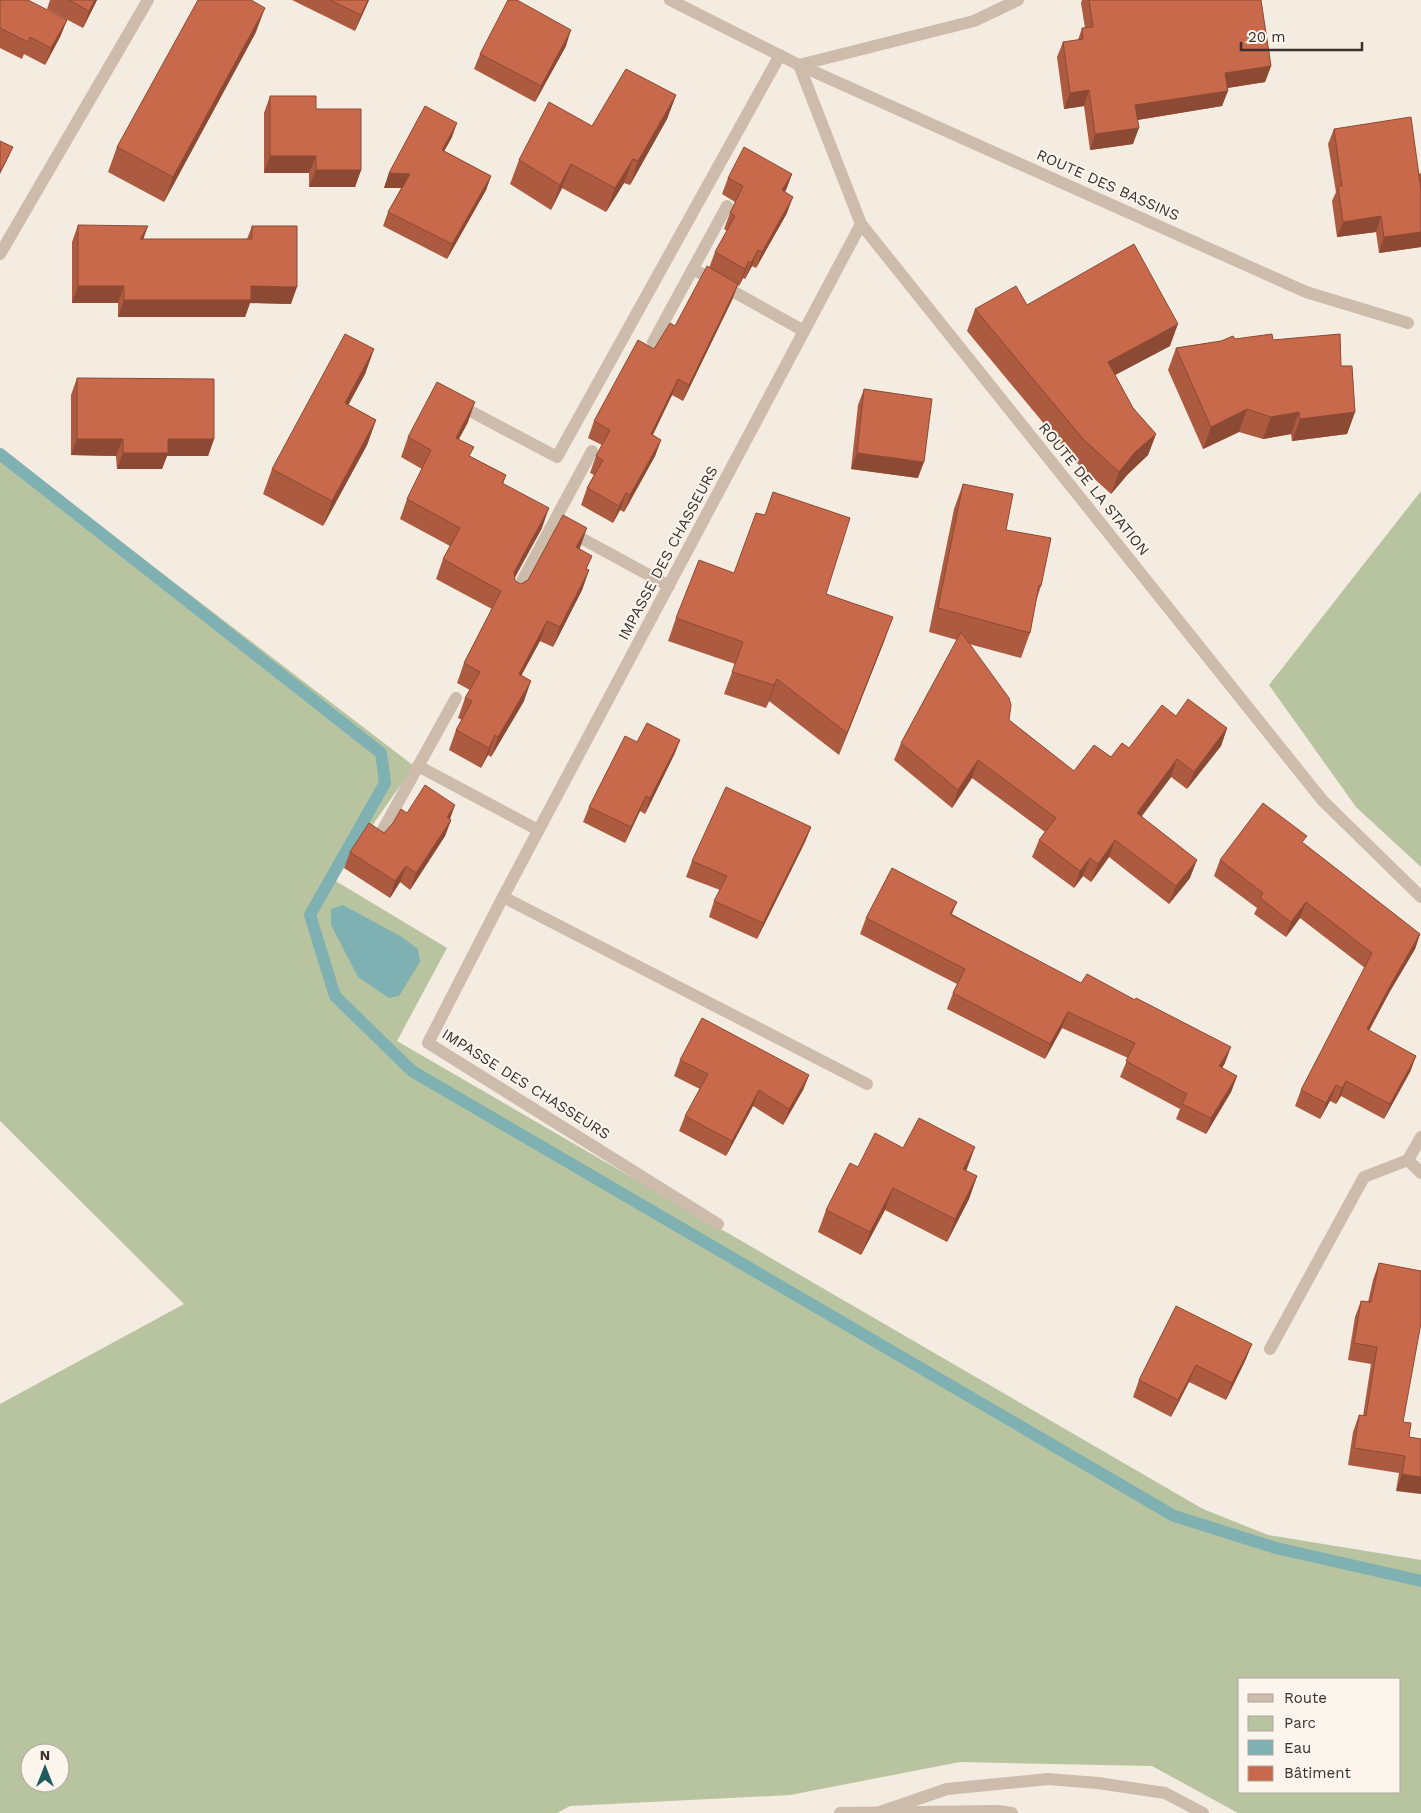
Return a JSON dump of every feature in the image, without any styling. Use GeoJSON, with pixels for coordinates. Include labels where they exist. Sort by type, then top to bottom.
{"type":"FeatureCollection","features":[{"type":"Feature","properties":{"kind":"street"},"geometry":{"type":"LineString","coordinates":[[0,254],[148,0]]}},
{"type":"Feature","properties":{"kind":"street","name":"ROUTE DES BASSINS"},"geometry":{"type":"LineString","coordinates":[[670,0],[799,65],[1306,292],[1408,323]]}},
{"type":"Feature","properties":{"kind":"street"},"geometry":{"type":"LineString","coordinates":[[799,65],[974,21],[1018,0]]}},
{"type":"Feature","properties":{"kind":"street"},"geometry":{"type":"LineString","coordinates":[[448,399],[558,457],[780,55]]}},
{"type":"Feature","properties":{"kind":"street","name":"ROUTE DE LA STATION"},"geometry":{"type":"LineString","coordinates":[[799,65],[861,224],[1323,801],[1421,897]]}},
{"type":"Feature","properties":{"kind":"street"},"geometry":{"type":"LineString","coordinates":[[653,342],[727,206]]}},
{"type":"Feature","properties":{"kind":"street","name":"IMPASSE DES CHASSEURS"},"geometry":{"type":"LineString","coordinates":[[718,1224],[428,1042],[538,830],[861,224]]}},
{"type":"Feature","properties":{"kind":"street"},"geometry":{"type":"LineString","coordinates":[[693,269],[804,331]]}},
{"type":"Feature","properties":{"kind":"street"},"geometry":{"type":"LineString","coordinates":[[514,596],[592,451]]}},
{"type":"Feature","properties":{"kind":"street"},"geometry":{"type":"LineString","coordinates":[[553,523],[669,586]]}},
{"type":"Feature","properties":{"kind":"street"},"geometry":{"type":"LineString","coordinates":[[380,835],[456,698]]}},
{"type":"Feature","properties":{"kind":"street"},"geometry":{"type":"LineString","coordinates":[[418,766],[538,830]]}},
{"type":"Feature","properties":{"kind":"street"},"geometry":{"type":"LineString","coordinates":[[503,897],[867,1084]]}},
{"type":"Feature","properties":{"kind":"street"},"geometry":{"type":"LineString","coordinates":[[1270,1349],[1364,1177],[1408,1160],[1421,1137]]}},
{"type":"Feature","properties":{"kind":"street"},"geometry":{"type":"LineString","coordinates":[[1408,1160],[1421,1173]]}},
{"type":"Feature","properties":{"kind":"street"},"geometry":{"type":"LineString","coordinates":[[880,1812],[947,1789],[1048,1779],[1098,1783],[1165,1793],[1202,1813]]}},
{"type":"Feature","properties":{"kind":"street"},"geometry":{"type":"LineString","coordinates":[[840,1813],[998,1811],[1012,1813]]}},
{"type":"Feature","properties":{"kind":"green space"},"geometry":{"type":"Polygon","coordinates":[[[0,449],[414,766],[334,880],[447,948],[397,1041],[1203,1509],[1268,1535],[1421,1560],[1421,1813],[1238,1813],[1152,1766],[960,1762],[790,1795],[570,1806],[557,1813],[0,1813],[0,1404],[184,1304],[0,1121],[0,449]]]}},
{"type":"Feature","properties":{"kind":"green space"},"geometry":{"type":"Polygon","coordinates":[[[1421,491],[1421,867],[1356,807],[1269,685],[1421,491]]]}},
{"type":"Feature","properties":{"kind":"water"},"geometry":{"type":"Polygon","coordinates":[[[343,905],[402,937],[418,949],[420,962],[399,996],[389,998],[358,977],[331,925],[331,909],[343,905]]]}},
{"type":"Feature","properties":{"kind":"building"},"geometry":{"type":"Polygon","coordinates":[[[0,0],[28,0],[67,20],[51,48],[30,37],[28,42],[0,28],[0,0]]]}},
{"type":"Feature","properties":{"kind":"building"},"geometry":{"type":"Polygon","coordinates":[[[69,0],[95,0],[89,11],[69,0]]]}},
{"type":"Feature","properties":{"kind":"building"},"geometry":{"type":"Polygon","coordinates":[[[198,0],[251,0],[265,8],[173,177],[117,147],[198,0]]]}},
{"type":"Feature","properties":{"kind":"building"},"geometry":{"type":"Polygon","coordinates":[[[330,0],[368,0],[361,15],[330,0]]]}},
{"type":"Feature","properties":{"kind":"building"},"geometry":{"type":"Polygon","coordinates":[[[508,0],[517,0],[571,30],[541,86],[480,54],[508,0]]]}},
{"type":"Feature","properties":{"kind":"building"},"geometry":{"type":"Polygon","coordinates":[[[1089,0],[1261,0],[1271,66],[1225,73],[1228,91],[1135,105],[1139,128],[1095,134],[1089,90],[1070,93],[1063,42],[1083,39],[1082,28],[1093,27],[1089,0]]]}},
{"type":"Feature","properties":{"kind":"building"},"geometry":{"type":"Polygon","coordinates":[[[626,69],[676,95],[638,161],[633,159],[615,188],[571,164],[560,185],[519,160],[549,102],[592,126],[626,69]]]}},
{"type":"Feature","properties":{"kind":"building"},"geometry":{"type":"Polygon","coordinates":[[[270,96],[316,96],[316,109],[361,109],[361,170],[316,170],[316,156],[270,156],[270,96]]]}},
{"type":"Feature","properties":{"kind":"building"},"geometry":{"type":"Polygon","coordinates":[[[425,106],[457,123],[442,150],[491,176],[452,244],[388,212],[410,174],[389,173],[425,106]]]}},
{"type":"Feature","properties":{"kind":"building"},"geometry":{"type":"Polygon","coordinates":[[[1411,117],[1421,190],[1421,232],[1384,237],[1381,216],[1343,222],[1338,186],[1342,186],[1334,129],[1411,117]]]}},
{"type":"Feature","properties":{"kind":"building"},"geometry":{"type":"Polygon","coordinates":[[[0,141],[13,147],[0,172],[0,141]]]}},
{"type":"Feature","properties":{"kind":"building"},"geometry":{"type":"Polygon","coordinates":[[[744,147],[792,174],[782,190],[793,197],[762,252],[758,250],[751,263],[749,261],[745,269],[715,252],[735,216],[730,213],[743,186],[728,178],[744,147]]]}},
{"type":"Feature","properties":{"kind":"building"},"geometry":{"type":"Polygon","coordinates":[[[78,225],[148,226],[140,239],[252,239],[252,226],[297,226],[297,287],[251,286],[251,300],[124,300],[124,286],[78,286],[78,225]]]}},
{"type":"Feature","properties":{"kind":"building"},"geometry":{"type":"Polygon","coordinates":[[[1134,244],[1178,324],[1108,362],[1133,408],[1156,434],[1135,452],[1119,472],[1083,439],[975,309],[1016,286],[1027,305],[1134,244]]]}},
{"type":"Feature","properties":{"kind":"building"},"geometry":{"type":"Polygon","coordinates":[[[707,266],[738,284],[689,385],[678,379],[651,434],[661,440],[630,495],[626,493],[619,506],[587,488],[603,460],[596,456],[610,430],[594,421],[638,340],[654,349],[670,323],[675,326],[707,266]]]}},
{"type":"Feature","properties":{"kind":"building"},"geometry":{"type":"Polygon","coordinates":[[[345,334],[374,349],[345,403],[376,420],[332,501],[272,469],[345,334]]]}},
{"type":"Feature","properties":{"kind":"building"},"geometry":{"type":"Polygon","coordinates":[[[1272,334],[1273,340],[1340,334],[1341,366],[1352,366],[1355,412],[1300,419],[1299,412],[1271,417],[1247,409],[1211,427],[1176,348],[1221,341],[1233,336],[1235,339],[1272,334]]]}},
{"type":"Feature","properties":{"kind":"building"},"geometry":{"type":"Polygon","coordinates":[[[77,378],[214,379],[214,439],[168,439],[168,453],[123,453],[123,439],[77,439],[77,378]]]}},
{"type":"Feature","properties":{"kind":"building"},"geometry":{"type":"Polygon","coordinates":[[[437,382],[475,402],[456,438],[474,447],[469,456],[506,475],[502,483],[549,508],[514,572],[515,581],[521,584],[528,580],[563,515],[587,528],[576,547],[592,556],[586,569],[589,570],[560,627],[547,621],[519,674],[531,681],[498,737],[495,735],[489,748],[456,730],[472,701],[465,698],[480,672],[464,663],[501,591],[443,559],[460,528],[407,499],[431,450],[408,437],[437,382]]]}},
{"type":"Feature","properties":{"kind":"building"},"geometry":{"type":"Polygon","coordinates":[[[864,389],[932,399],[924,462],[857,453],[864,389]]]}},
{"type":"Feature","properties":{"kind":"building"},"geometry":{"type":"Polygon","coordinates":[[[963,484],[1013,494],[1006,530],[1051,538],[1041,586],[1039,585],[1030,633],[938,608],[963,484]]]}},
{"type":"Feature","properties":{"kind":"building"},"geometry":{"type":"Polygon","coordinates":[[[773,492],[850,518],[826,594],[893,617],[847,733],[777,679],[774,685],[732,672],[743,642],[676,618],[699,560],[734,573],[756,513],[765,515],[773,492]]]}},
{"type":"Feature","properties":{"kind":"building"},"geometry":{"type":"Polygon","coordinates":[[[961,632],[1009,698],[1011,705],[1009,720],[1074,771],[1094,745],[1111,757],[1122,743],[1129,748],[1162,705],[1176,716],[1188,699],[1227,728],[1194,772],[1177,759],[1137,813],[1197,860],[1176,886],[1115,840],[1098,864],[1090,858],[1080,871],[1039,840],[1056,818],[978,760],[958,790],[901,743],[961,632]]]}},
{"type":"Feature","properties":{"kind":"building"},"geometry":{"type":"Polygon","coordinates":[[[647,723],[680,740],[650,798],[646,796],[631,827],[589,807],[625,736],[637,742],[647,723]]]}},
{"type":"Feature","properties":{"kind":"building"},"geometry":{"type":"Polygon","coordinates":[[[425,785],[455,805],[447,817],[451,820],[416,873],[406,866],[395,881],[350,852],[369,823],[384,833],[393,823],[401,809],[407,813],[425,785]]]}},
{"type":"Feature","properties":{"kind":"building"},"geometry":{"type":"Polygon","coordinates":[[[726,787],[811,827],[763,923],[714,901],[727,876],[692,861],[726,787]]]}},
{"type":"Feature","properties":{"kind":"building"},"geometry":{"type":"Polygon","coordinates":[[[1263,803],[1307,836],[1302,842],[1420,934],[1367,1029],[1416,1056],[1390,1104],[1346,1081],[1342,1088],[1336,1085],[1326,1103],[1301,1090],[1372,953],[1306,902],[1291,922],[1260,898],[1263,893],[1220,860],[1263,803]]]}},
{"type":"Feature","properties":{"kind":"building"},"geometry":{"type":"Polygon","coordinates":[[[892,868],[957,902],[950,914],[1081,983],[1087,974],[1231,1047],[1219,1066],[1237,1076],[1211,1118],[1182,1104],[1187,1094],[1126,1061],[1135,1043],[1068,1012],[1050,1044],[953,993],[965,969],[866,918],[892,868]]]}},
{"type":"Feature","properties":{"kind":"building"},"geometry":{"type":"Polygon","coordinates":[[[702,1018],[809,1075],[789,1109],[759,1090],[732,1141],[685,1116],[708,1074],[680,1060],[702,1018]]]}},
{"type":"Feature","properties":{"kind":"building"},"geometry":{"type":"Polygon","coordinates":[[[919,1118],[975,1147],[963,1169],[977,1176],[955,1219],[893,1188],[870,1232],[826,1210],[850,1163],[858,1167],[875,1133],[903,1148],[919,1118]]]}},
{"type":"Feature","properties":{"kind":"building"},"geometry":{"type":"Polygon","coordinates":[[[1379,1263],[1421,1271],[1421,1323],[1403,1422],[1411,1423],[1409,1437],[1421,1439],[1421,1477],[1402,1474],[1405,1456],[1354,1448],[1359,1415],[1366,1416],[1377,1347],[1354,1343],[1361,1301],[1371,1302],[1379,1263]]]}},
{"type":"Feature","properties":{"kind":"building"},"geometry":{"type":"Polygon","coordinates":[[[1176,1306],[1252,1344],[1232,1383],[1196,1365],[1178,1400],[1139,1380],[1176,1306]]]}},
{"type":"Feature","properties":{"kind":"waterway"},"geometry":{"type":"LineString","coordinates":[[0,454],[381,753],[385,783],[310,915],[335,996],[412,1071],[1174,1516],[1276,1548],[1421,1581]]}}]}
